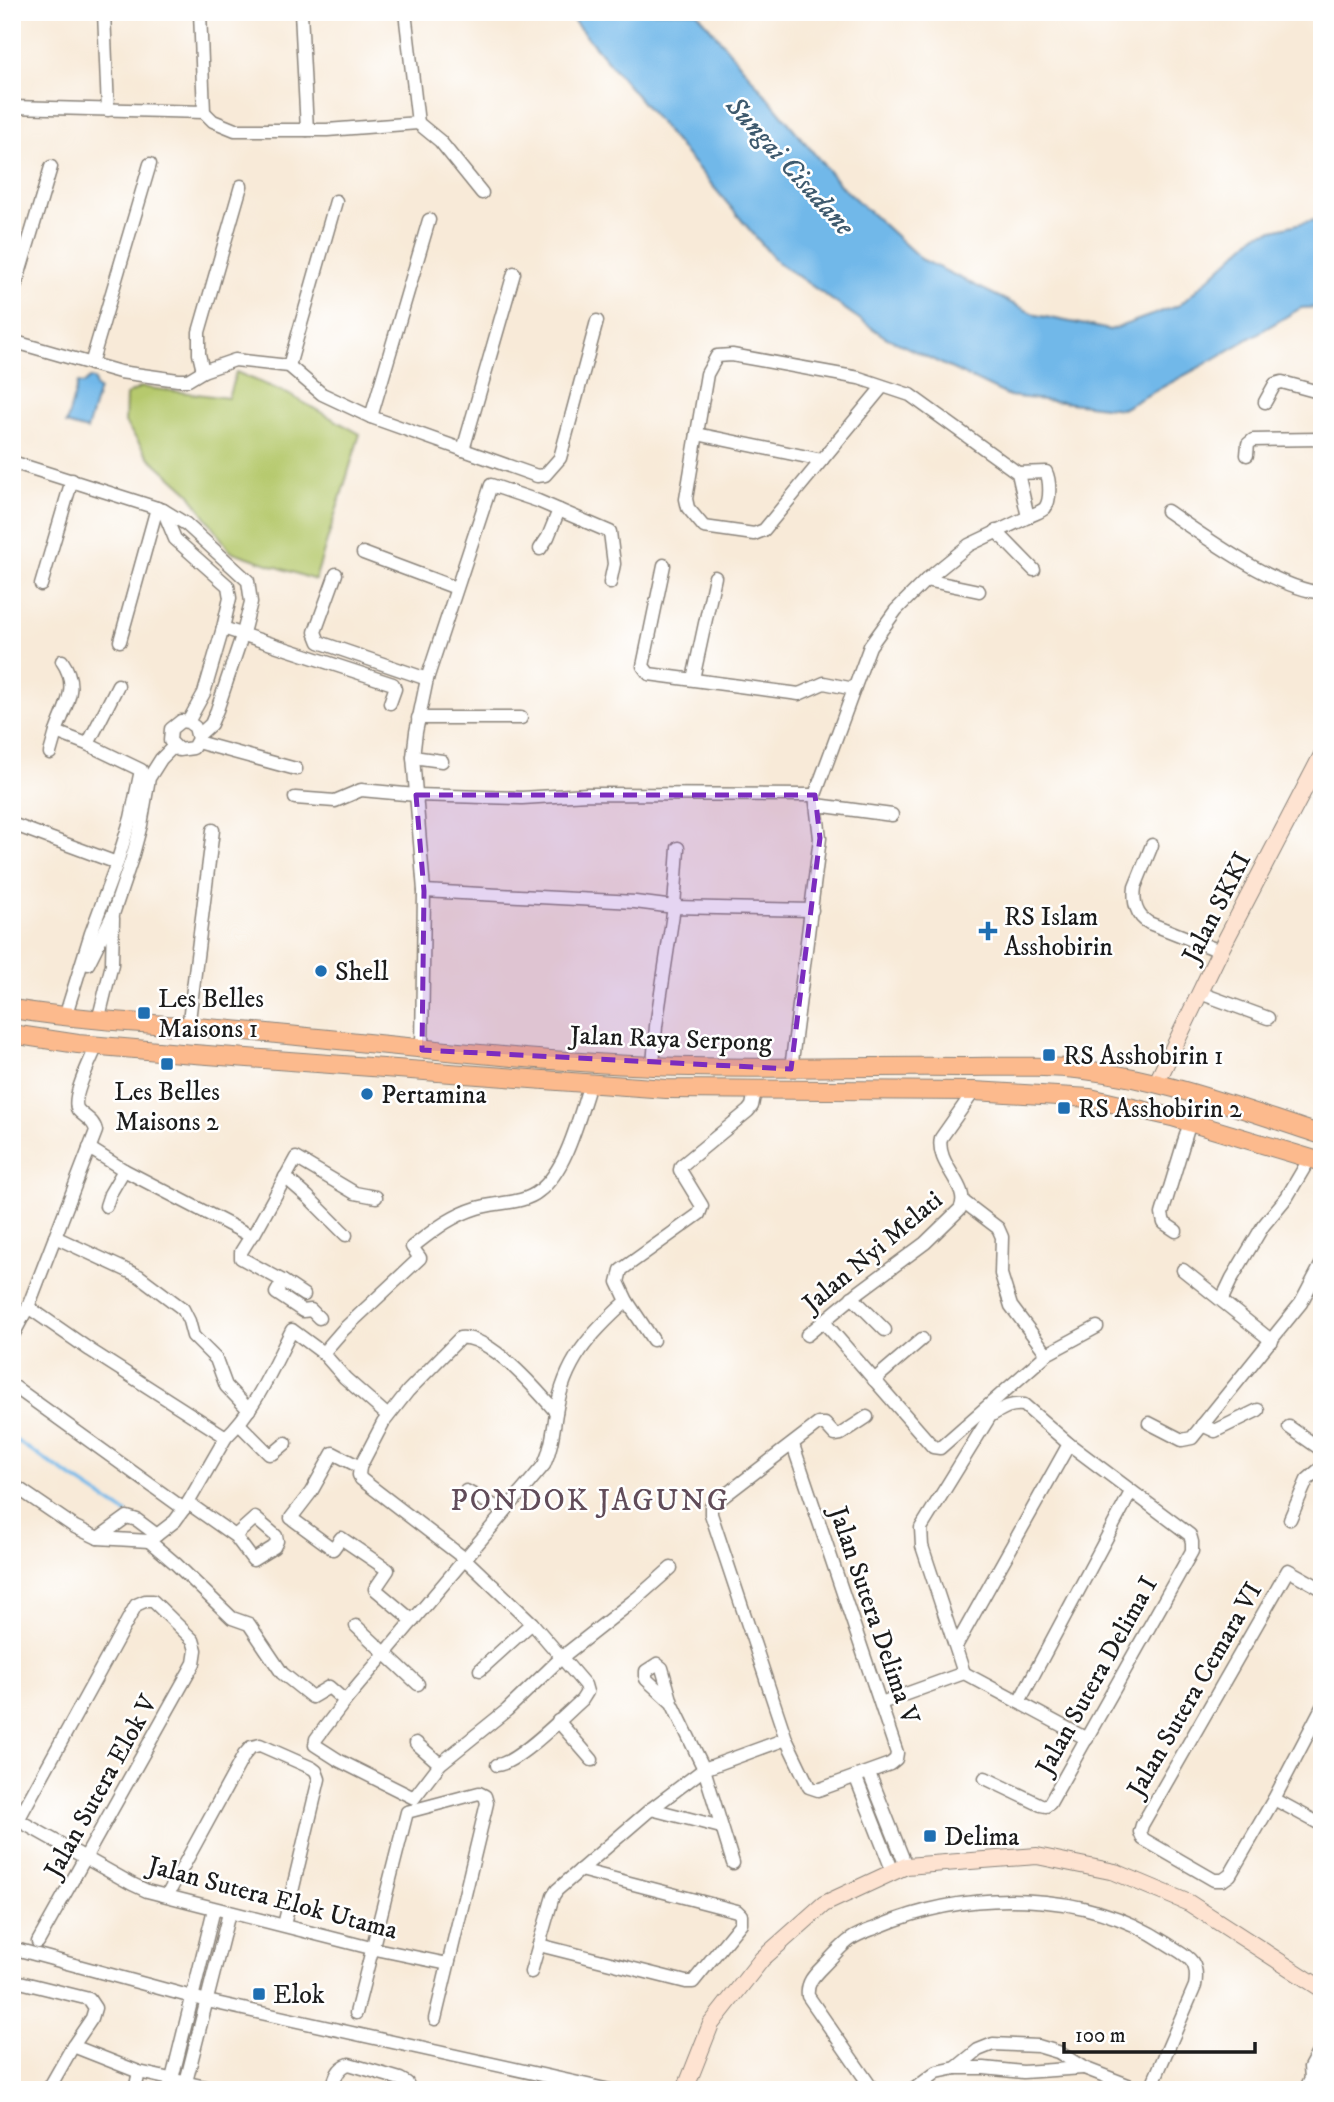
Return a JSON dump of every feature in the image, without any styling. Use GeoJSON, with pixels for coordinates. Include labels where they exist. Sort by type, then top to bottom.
{"type":"FeatureCollection","features":[{"type":"Feature","properties":{"kind":"main road","name":"Jalan Raya Serpong"},"geometry":{"type":"LineString","coordinates":[[16,1010],[98,1021],[279,1034],[422,1050],[653,1066],[791,1069],[951,1066],[1087,1070],[1157,1082],[1322,1135]]}},
{"type":"Feature","properties":{"kind":"main road"},"geometry":{"type":"LineString","coordinates":[[13,1034],[16,1010]]}},
{"type":"Feature","properties":{"kind":"main road","name":"Jalan Raya Serpong"},"geometry":{"type":"LineString","coordinates":[[13,1034],[97,1045],[666,1089],[947,1090],[1090,1098],[1190,1122],[1316,1160]]}},
{"type":"Feature","properties":{"kind":"main road"},"geometry":{"type":"LineString","coordinates":[[947,1090],[951,1066]]}},
{"type":"Feature","properties":{"kind":"street"},"geometry":{"type":"LineString","coordinates":[[104,12],[108,110]]}},
{"type":"Feature","properties":{"kind":"street"},"geometry":{"type":"LineString","coordinates":[[200,12],[204,112],[213,121],[234,131],[307,130],[418,123],[440,141],[482,193]]}},
{"type":"Feature","properties":{"kind":"street"},"geometry":{"type":"LineString","coordinates":[[301,12],[307,130]]}},
{"type":"Feature","properties":{"kind":"street"},"geometry":{"type":"LineString","coordinates":[[405,12],[418,123]]}},
{"type":"Feature","properties":{"kind":"street"},"geometry":{"type":"LineString","coordinates":[[12,107],[204,112]]}},
{"type":"Feature","properties":{"kind":"street"},"geometry":{"type":"LineString","coordinates":[[91,364],[150,164]]}},
{"type":"Feature","properties":{"kind":"street"},"geometry":{"type":"LineString","coordinates":[[12,297],[51,167]]}},
{"type":"Feature","properties":{"kind":"street"},"geometry":{"type":"LineString","coordinates":[[202,371],[199,332],[240,186]]}},
{"type":"Feature","properties":{"kind":"street"},"geometry":{"type":"LineString","coordinates":[[289,366],[336,201]]}},
{"type":"Feature","properties":{"kind":"street"},"geometry":{"type":"LineString","coordinates":[[371,417],[429,220]]}},
{"type":"Feature","properties":{"kind":"street"},"geometry":{"type":"LineString","coordinates":[[463,450],[514,274]]}},
{"type":"Feature","properties":{"kind":"street"},"geometry":{"type":"LineString","coordinates":[[12,341],[120,372],[178,380],[188,380],[202,371],[235,360],[289,366],[322,394],[371,417],[537,476],[545,475],[560,458],[597,321]]}},
{"type":"Feature","properties":{"kind":"street"},"geometry":{"type":"LineString","coordinates":[[791,1069],[820,838],[816,800],[870,646],[881,628],[926,580],[969,545],[1044,508],[1047,503],[1049,479],[1046,472],[1041,470],[1018,472],[910,395],[883,386],[859,378],[732,355],[717,356],[707,374],[687,504],[704,527],[754,534],[764,530],[883,386]]}},
{"type":"Feature","properties":{"kind":"street"},"geometry":{"type":"LineString","coordinates":[[1265,402],[1275,384],[1282,382],[1322,393]]}},
{"type":"Feature","properties":{"kind":"street"},"geometry":{"type":"LineString","coordinates":[[697,434],[822,460]]}},
{"type":"Feature","properties":{"kind":"street"},"geometry":{"type":"LineString","coordinates":[[1247,455],[1248,444],[1252,440],[1322,439]]}},
{"type":"Feature","properties":{"kind":"street"},"geometry":{"type":"LineString","coordinates":[[12,462],[160,509],[186,524],[248,582],[251,602],[243,633],[211,724],[193,748],[187,750],[173,747],[170,741],[171,729],[175,724],[188,722],[195,727],[198,739]]}},
{"type":"Feature","properties":{"kind":"street"},"geometry":{"type":"LineString","coordinates":[[1018,472],[1028,517]]}},
{"type":"Feature","properties":{"kind":"street"},"geometry":{"type":"LineString","coordinates":[[41,585],[72,480]]}},
{"type":"Feature","properties":{"kind":"street"},"geometry":{"type":"LineString","coordinates":[[422,1050],[424,891],[413,757],[427,679],[491,485],[610,532],[614,564],[610,583]]}},
{"type":"Feature","properties":{"kind":"street"},"geometry":{"type":"LineString","coordinates":[[160,509],[175,540],[228,586],[230,598],[204,693],[188,722]]}},
{"type":"Feature","properties":{"kind":"street"},"geometry":{"type":"LineString","coordinates":[[120,640],[160,509]]}},
{"type":"Feature","properties":{"kind":"street"},"geometry":{"type":"LineString","coordinates":[[540,549],[559,510]]}},
{"type":"Feature","properties":{"kind":"street"},"geometry":{"type":"LineString","coordinates":[[1167,511],[1263,572],[1301,588],[1322,593]]}},
{"type":"Feature","properties":{"kind":"street"},"geometry":{"type":"LineString","coordinates":[[996,531],[1034,570]]}},
{"type":"Feature","properties":{"kind":"street"},"geometry":{"type":"LineString","coordinates":[[363,552],[456,589]]}},
{"type":"Feature","properties":{"kind":"street"},"geometry":{"type":"LineString","coordinates":[[664,565],[643,666],[649,674],[799,694],[824,683],[854,689]]}},
{"type":"Feature","properties":{"kind":"street"},"geometry":{"type":"LineString","coordinates":[[336,573],[315,632],[319,642],[427,679]]}},
{"type":"Feature","properties":{"kind":"street"},"geometry":{"type":"LineString","coordinates":[[693,679],[715,577]]}},
{"type":"Feature","properties":{"kind":"street"},"geometry":{"type":"LineString","coordinates":[[926,580],[979,591]]}},
{"type":"Feature","properties":{"kind":"street"},"geometry":{"type":"LineString","coordinates":[[223,628],[390,682],[395,689],[390,702]]}},
{"type":"Feature","properties":{"kind":"street"},"geometry":{"type":"LineString","coordinates":[[50,753],[72,679],[62,661]]}},
{"type":"Feature","properties":{"kind":"street"},"geometry":{"type":"LineString","coordinates":[[88,744],[118,685]]}},
{"type":"Feature","properties":{"kind":"street"},"geometry":{"type":"LineString","coordinates":[[418,718],[521,718]]}},
{"type":"Feature","properties":{"kind":"street"},"geometry":{"type":"LineString","coordinates":[[56,732],[88,744],[141,770],[131,818],[91,933],[70,1018]]}},
{"type":"Feature","properties":{"kind":"street"},"geometry":{"type":"LineString","coordinates":[[198,739],[296,769]]}},
{"type":"Feature","properties":{"kind":"street"},"geometry":{"type":"LineString","coordinates":[[70,1018],[89,961],[113,914],[132,858],[149,778],[161,759],[173,747]]}},
{"type":"Feature","properties":{"kind":"street","name":"Jalan SKKI"},"geometry":{"type":"LineString","coordinates":[[1157,1082],[1220,951],[1322,755]]}},
{"type":"Feature","properties":{"kind":"street"},"geometry":{"type":"LineString","coordinates":[[413,757],[442,761]]}},
{"type":"Feature","properties":{"kind":"street"},"geometry":{"type":"LineString","coordinates":[[295,798],[335,801],[361,790],[416,795],[522,798],[587,794],[816,800],[892,815]]}},
{"type":"Feature","properties":{"kind":"street"},"geometry":{"type":"LineString","coordinates":[[12,824],[117,863]]}},
{"type":"Feature","properties":{"kind":"street"},"geometry":{"type":"LineString","coordinates":[[188,1028],[213,830]]}},
{"type":"Feature","properties":{"kind":"street"},"geometry":{"type":"LineString","coordinates":[[1152,845],[1135,887],[1134,895],[1139,915],[1149,923],[1220,951]]}},
{"type":"Feature","properties":{"kind":"street"},"geometry":{"type":"LineString","coordinates":[[653,1066],[656,1026],[674,907],[678,848]]}},
{"type":"Feature","properties":{"kind":"street"},"geometry":{"type":"LineString","coordinates":[[424,891],[635,902],[674,907],[812,910]]}},
{"type":"Feature","properties":{"kind":"street"},"geometry":{"type":"LineString","coordinates":[[98,1021],[112,964],[113,914]]}},
{"type":"Feature","properties":{"kind":"street"},"geometry":{"type":"LineString","coordinates":[[1200,993],[1268,1018]]}},
{"type":"Feature","properties":{"kind":"street"},"geometry":{"type":"LineString","coordinates":[[12,1336],[28,1307],[96,1128],[79,1111],[76,1100],[97,1045]]}},
{"type":"Feature","properties":{"kind":"street"},"geometry":{"type":"LineString","coordinates":[[323,1353],[420,1258],[412,1247],[432,1232],[450,1219],[474,1209],[538,1193],[552,1178],[563,1158],[590,1084]]}},
{"type":"Feature","properties":{"kind":"street"},"geometry":{"type":"LineString","coordinates":[[653,1340],[627,1301],[618,1282],[621,1270],[701,1210],[702,1206],[680,1170],[683,1162],[748,1111],[752,1106],[755,1091]]}},
{"type":"Feature","properties":{"kind":"street","name":"Jalan Nyi Melati"},"geometry":{"type":"LineString","coordinates":[[807,1335],[852,1297],[925,1243],[960,1209],[964,1195],[945,1164],[940,1145],[941,1138],[974,1091]]}},
{"type":"Feature","properties":{"kind":"street"},"geometry":{"type":"LineString","coordinates":[[1176,1231],[1164,1223],[1162,1214],[1190,1122]]}},
{"type":"Feature","properties":{"kind":"street"},"geometry":{"type":"LineString","coordinates":[[89,1148],[124,1170],[251,1236]]}},
{"type":"Feature","properties":{"kind":"street"},"geometry":{"type":"LineString","coordinates":[[304,1295],[241,1258],[241,1252],[254,1234],[296,1158],[355,1193],[376,1197]]}},
{"type":"Feature","properties":{"kind":"street"},"geometry":{"type":"LineString","coordinates":[[1223,1299],[1232,1278],[1263,1226],[1316,1160]]}},
{"type":"Feature","properties":{"kind":"street"},"geometry":{"type":"LineString","coordinates":[[106,1206],[124,1170]]}},
{"type":"Feature","properties":{"kind":"street"},"geometry":{"type":"LineString","coordinates":[[285,1177],[346,1235]]}},
{"type":"Feature","properties":{"kind":"street"},"geometry":{"type":"LineString","coordinates":[[964,1202],[998,1228],[1002,1237],[1001,1274],[1011,1306],[1047,1354]]}},
{"type":"Feature","properties":{"kind":"street"},"geometry":{"type":"LineString","coordinates":[[55,1237],[139,1276],[183,1309],[193,1336],[216,1359],[226,1386],[249,1410]]}},
{"type":"Feature","properties":{"kind":"street"},"geometry":{"type":"LineString","coordinates":[[1149,1423],[1182,1440],[1192,1438],[1301,1303],[1322,1263]]}},
{"type":"Feature","properties":{"kind":"street"},"geometry":{"type":"LineString","coordinates":[[1183,1270],[1223,1299],[1272,1341]]}},
{"type":"Feature","properties":{"kind":"street"},"geometry":{"type":"LineString","coordinates":[[283,1281],[275,1293],[303,1311],[311,1310],[319,1318]]}},
{"type":"Feature","properties":{"kind":"street"},"geometry":{"type":"LineString","coordinates":[[852,1297],[886,1330]]}},
{"type":"Feature","properties":{"kind":"street"},"geometry":{"type":"LineString","coordinates":[[627,1301],[600,1325],[575,1356],[566,1375],[556,1412],[554,1439],[544,1465],[345,1701],[316,1739],[315,1745],[340,1761],[414,1798],[440,1764],[507,1710],[562,1657],[671,1568]]}},
{"type":"Feature","properties":{"kind":"street"},"geometry":{"type":"LineString","coordinates":[[28,1307],[226,1437]]}},
{"type":"Feature","properties":{"kind":"street"},"geometry":{"type":"LineString","coordinates":[[823,1321],[933,1447],[940,1448],[1047,1354],[1097,1327]]}},
{"type":"Feature","properties":{"kind":"street"},"geometry":{"type":"LineString","coordinates":[[12,1484],[75,1527],[98,1538],[153,1538],[175,1521],[186,1506],[226,1437],[249,1410],[292,1330],[323,1353],[345,1378],[388,1416]]}},
{"type":"Feature","properties":{"kind":"street"},"geometry":{"type":"LineString","coordinates":[[497,1765],[504,1765],[522,1753],[582,1700],[587,1692],[586,1685],[532,1623],[465,1559],[361,1479],[360,1468],[388,1416],[408,1391],[460,1338],[468,1337],[516,1368],[556,1412]]}},
{"type":"Feature","properties":{"kind":"street"},"geometry":{"type":"LineString","coordinates":[[874,1380],[922,1339]]}},
{"type":"Feature","properties":{"kind":"street"},"geometry":{"type":"LineString","coordinates":[[12,1385],[186,1506],[235,1536]]}},
{"type":"Feature","properties":{"kind":"street"},"geometry":{"type":"LineString","coordinates":[[1019,1702],[1131,1492],[1024,1405],[1015,1404],[990,1416],[921,1528],[922,1546],[964,1673],[1087,1739]]}},
{"type":"Feature","properties":{"kind":"street"},"geometry":{"type":"LineString","coordinates":[[1202,1425],[1215,1431],[1258,1410]]}},
{"type":"Feature","properties":{"kind":"street"},"geometry":{"type":"LineString","coordinates":[[531,1972],[553,1896],[580,1870],[651,1809],[704,1769],[786,1739],[711,1514],[711,1506],[818,1424],[825,1424],[835,1435],[867,1418]]}},
{"type":"Feature","properties":{"kind":"street"},"geometry":{"type":"LineString","coordinates":[[239,1424],[269,1454],[286,1443]]}},
{"type":"Feature","properties":{"kind":"street"},"geometry":{"type":"LineString","coordinates":[[1289,1427],[1322,1450]]}},
{"type":"Feature","properties":{"kind":"street"},"geometry":{"type":"LineString","coordinates":[[956,1646],[1069,1444]]}},
{"type":"Feature","properties":{"kind":"street","name":"Jalan Sutera Delima V"},"geometry":{"type":"LineString","coordinates":[[786,1739],[809,1787],[813,1790],[856,1778],[890,1764],[896,1759],[897,1753],[793,1445]]}},
{"type":"Feature","properties":{"kind":"street"},"geometry":{"type":"LineString","coordinates":[[360,1468],[333,1452],[311,1492],[291,1518],[333,1549],[341,1538],[388,1570],[375,1589],[413,1621]]}},
{"type":"Feature","properties":{"kind":"street"},"geometry":{"type":"LineString","coordinates":[[1290,1519],[1307,1480],[1322,1467]]}},
{"type":"Feature","properties":{"kind":"street"},"geometry":{"type":"LineString","coordinates":[[466,1491],[504,1511]]}},
{"type":"Feature","properties":{"kind":"street","name":"Jalan Sutera Delima I"},"geometry":{"type":"LineString","coordinates":[[985,1778],[1045,1806],[1050,1803],[1192,1551],[1190,1535],[1131,1492]]}},
{"type":"Feature","properties":{"kind":"street"},"geometry":{"type":"LineString","coordinates":[[98,1538],[129,1516],[137,1520],[176,1564],[232,1618],[249,1624],[285,1677],[297,1683],[312,1697],[329,1687],[345,1701]]}},
{"type":"Feature","properties":{"kind":"street","name":"Jalan Sutera Cemara VI"},"geometry":{"type":"LineString","coordinates":[[1274,1799],[1230,1875],[1223,1880],[1214,1880],[1143,1839],[1140,1832],[1288,1570],[1322,1589]]}},
{"type":"Feature","properties":{"kind":"street","name":"Jalan Sutera Elok V"},"geometry":{"type":"LineString","coordinates":[[15,1825],[136,1605],[153,1601],[192,1640],[196,1650],[194,1663],[38,1942]]}},
{"type":"Feature","properties":{"kind":"street"},"geometry":{"type":"LineString","coordinates":[[480,1670],[532,1623]]}},
{"type":"Feature","properties":{"kind":"street"},"geometry":{"type":"LineString","coordinates":[[356,1626],[418,1684]]}},
{"type":"Feature","properties":{"kind":"street"},"geometry":{"type":"LineString","coordinates":[[881,1703],[964,1673]]}},
{"type":"Feature","properties":{"kind":"street"},"geometry":{"type":"LineString","coordinates":[[672,1703],[704,1769],[733,1863]]}},
{"type":"Feature","properties":{"kind":"street"},"geometry":{"type":"LineString","coordinates":[[1322,1707],[1274,1799],[1322,1825]]}},
{"type":"Feature","properties":{"kind":"street"},"geometry":{"type":"LineString","coordinates":[[558,1721],[592,1760]]}},
{"type":"Feature","properties":{"kind":"street"},"geometry":{"type":"LineString","coordinates":[[416,1743],[440,1764]]}},
{"type":"Feature","properties":{"kind":"street"},"geometry":{"type":"LineString","coordinates":[[169,1895],[244,1755],[251,1747],[260,1745],[312,1768],[318,1775],[284,1925]]}},
{"type":"Feature","properties":{"kind":"street"},"geometry":{"type":"LineString","coordinates":[[869,1773],[899,1869]]}},
{"type":"Feature","properties":{"kind":"street"},"geometry":{"type":"LineString","coordinates":[[856,1778],[899,1869]]}},
{"type":"Feature","properties":{"kind":"street"},"geometry":{"type":"LineString","coordinates":[[356,2013],[407,1812],[479,1793],[485,1796],[486,1803],[435,2019]]}},
{"type":"Feature","properties":{"kind":"street"},"geometry":{"type":"LineString","coordinates":[[651,1809],[689,1821],[721,1827]]}},
{"type":"Feature","properties":{"kind":"street","name":"Jalan Sutera Elok Utama"},"geometry":{"type":"LineString","coordinates":[[15,1825],[87,1858],[147,1891],[371,1948],[448,1964]]}},
{"type":"Feature","properties":{"kind":"street"},"geometry":{"type":"LineString","coordinates":[[685,2090],[710,2024],[762,1959],[824,1905],[899,1869],[1037,1856],[1115,1872],[1189,1903],[1322,1989]]}},
{"type":"Feature","properties":{"kind":"street"},"geometry":{"type":"LineString","coordinates":[[539,1945],[693,1982],[741,1923],[741,1915],[737,1911],[580,1870]]}},
{"type":"Feature","properties":{"kind":"street"},"geometry":{"type":"LineString","coordinates":[[873,2090],[808,1996],[807,1988],[811,1978],[851,1939],[912,1913],[981,1902],[1050,1902],[1107,1914],[1145,1929],[1193,1961],[1198,1973],[1195,1986],[1150,2090]]}},
{"type":"Feature","properties":{"kind":"street"},"geometry":{"type":"LineString","coordinates":[[172,2079],[214,1909]]}},
{"type":"Feature","properties":{"kind":"street"},"geometry":{"type":"LineString","coordinates":[[186,2082],[229,1913]]}},
{"type":"Feature","properties":{"kind":"street"},"geometry":{"type":"LineString","coordinates":[[12,1948],[207,2001],[610,2090]]}},
{"type":"Feature","properties":{"kind":"street"},"geometry":{"type":"LineString","coordinates":[[14,1984],[89,1999],[95,2008],[95,2013],[48,2090]]}},
{"type":"Feature","properties":{"kind":"street"},"geometry":{"type":"LineString","coordinates":[[956,2068],[978,2050],[993,2044],[1038,2046],[1058,2052],[1084,2068],[1141,2090]]}},
{"type":"Feature","properties":{"kind":"street"},"geometry":{"type":"LineString","coordinates":[[1313,2080],[1310,2067],[1322,2045]]}},
{"type":"Feature","properties":{"kind":"street"},"geometry":{"type":"LineString","coordinates":[[73,2046],[139,2072],[219,2090]]}},
{"type":"Feature","properties":{"kind":"street"},"geometry":{"type":"LineString","coordinates":[[332,2090],[337,2073],[342,2066],[349,2064],[400,2078],[408,2086]]}},
{"type":"Feature","properties":{"kind":"street"},"geometry":{"type":"LineString","coordinates":[[914,2090],[937,2072],[956,2068],[1023,2072],[1084,2068]]}},
{"type":"Feature","properties":{"kind":"street"},"geometry":{"type":"LineString","coordinates":[[135,2090],[139,2072]]}},
{"type":"Feature","properties":{"kind":"highlighted area"},"geometry":{"type":"Polygon","coordinates":[[[416,795],[815,795],[820,838],[791,1069],[422,1050],[424,891],[416,795]]]}},
{"type":"Feature","properties":{"kind":"green space"},"geometry":{"type":"Polygon","coordinates":[[[236,372],[286,393],[360,434],[315,580],[230,551],[189,493],[149,457],[125,423],[126,395],[141,387],[228,398],[236,372]]]}},
{"type":"Feature","properties":{"kind":"water","name":"Sungai Cisadane"},"geometry":{"type":"Polygon","coordinates":[[[566,12],[697,12],[841,186],[921,259],[1036,315],[1110,330],[1180,305],[1257,234],[1322,218],[1322,307],[1301,308],[1122,409],[1009,396],[885,337],[776,261],[566,12]]]}},
{"type":"Feature","properties":{"kind":"water"},"geometry":{"type":"Polygon","coordinates":[[[90,378],[94,379],[96,388],[99,389],[87,430],[66,424],[78,383],[83,384],[90,378]]]}},
{"type":"Feature","properties":{"kind":"waterway"},"geometry":{"type":"LineString","coordinates":[[12,1438],[126,1513]]}},
{"type":"Feature","properties":{"kind":"place","name":"RS Islam Asshobirin"},"geometry":{"type":"Point","coordinates":[988,931]}},
{"type":"Feature","properties":{"kind":"place","name":"Shell"},"geometry":{"type":"Point","coordinates":[321,971]}},
{"type":"Feature","properties":{"kind":"place","name":"Les Belles Maisons 1"},"geometry":{"type":"Point","coordinates":[144,1013]}},
{"type":"Feature","properties":{"kind":"place","name":"RS Asshobirin 1"},"geometry":{"type":"Point","coordinates":[1049,1055]}},
{"type":"Feature","properties":{"kind":"place","name":"Les Belles Maisons 2"},"geometry":{"type":"Point","coordinates":[167,1064]}},
{"type":"Feature","properties":{"kind":"place","name":"Pertamina"},"geometry":{"type":"Point","coordinates":[367,1094]}},
{"type":"Feature","properties":{"kind":"place","name":"RS Asshobirin 2"},"geometry":{"type":"Point","coordinates":[1064,1108]}},
{"type":"Feature","properties":{"kind":"place","name":"Delima"},"geometry":{"type":"Point","coordinates":[930,1836]}},
{"type":"Feature","properties":{"kind":"place","name":"Elok"},"geometry":{"type":"Point","coordinates":[259,1994]}},
{"type":"Feature","properties":{"kind":"district","name":"PONDOK JAGUNG"},"geometry":{"type":"Point","coordinates":[590,1500]}}]}
